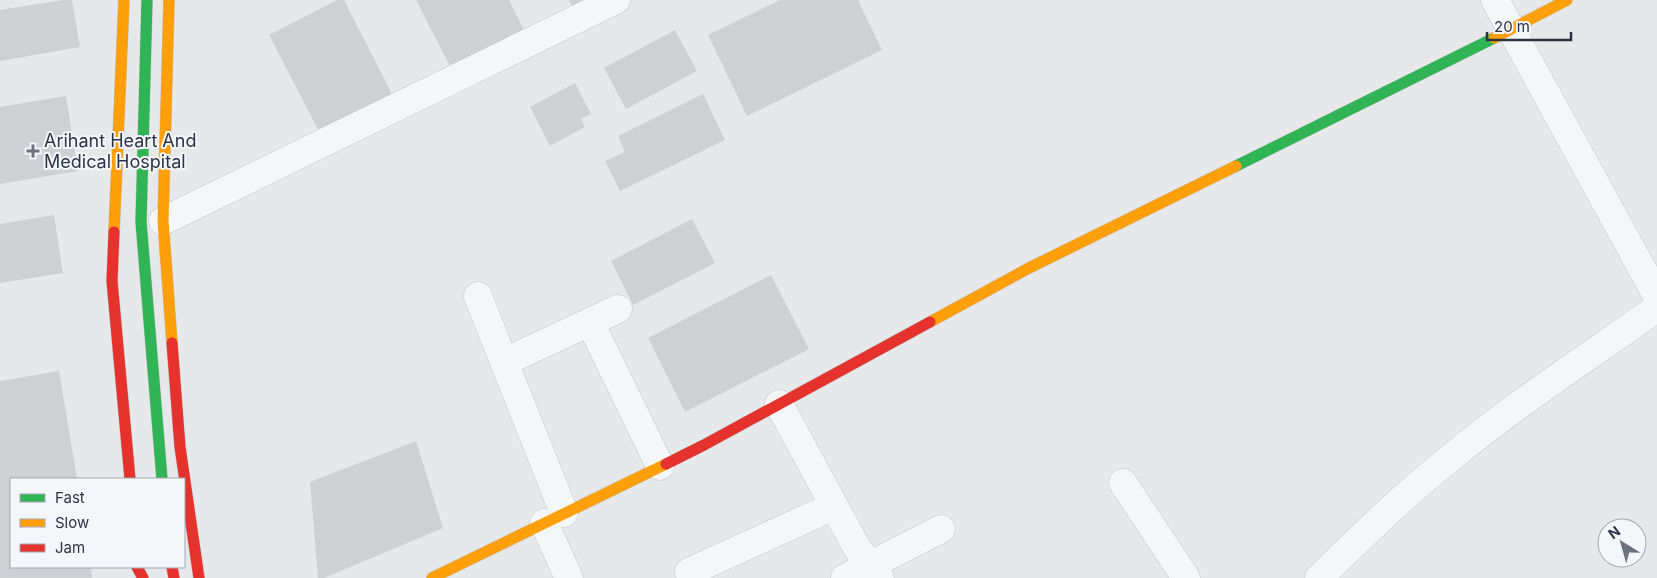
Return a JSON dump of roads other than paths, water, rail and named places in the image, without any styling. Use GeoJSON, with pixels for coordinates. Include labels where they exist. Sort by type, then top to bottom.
{"type":"FeatureCollection","features":[{"type":"Feature","properties":{"kind":"main road"},"geometry":{"type":"LineString","coordinates":[[124,0],[112,281],[130,478]]}},
{"type":"Feature","properties":{"kind":"main road"},"geometry":{"type":"LineString","coordinates":[[148,0],[141,222],[162,478]]}},
{"type":"Feature","properties":{"kind":"main road"},"geometry":{"type":"LineString","coordinates":[[169,0],[163,221],[180,447],[184,478]]}},
{"type":"Feature","properties":{"kind":"main road"},"geometry":{"type":"LineString","coordinates":[[437,577],[704,445],[1029,268],[1567,0]]}},
{"type":"Feature","properties":{"kind":"main road"},"geometry":{"type":"LineString","coordinates":[[185,481],[199,578]]}},
{"type":"Feature","properties":{"kind":"street"},"geometry":{"type":"LineString","coordinates":[[163,221],[616,0]]}},
{"type":"Feature","properties":{"kind":"street"},"geometry":{"type":"LineString","coordinates":[[1495,0],[1657,296]]}},
{"type":"Feature","properties":{"kind":"street"},"geometry":{"type":"LineString","coordinates":[[478,296],[504,362],[554,518],[569,578]]}},
{"type":"Feature","properties":{"kind":"street"},"geometry":{"type":"LineString","coordinates":[[1320,578],[1366,533],[1447,460],[1490,427],[1657,308]]}},
{"type":"Feature","properties":{"kind":"street"},"geometry":{"type":"LineString","coordinates":[[504,362],[618,309]]}},
{"type":"Feature","properties":{"kind":"street"},"geometry":{"type":"LineString","coordinates":[[590,322],[660,466]]}},
{"type":"Feature","properties":{"kind":"street"},"geometry":{"type":"LineString","coordinates":[[779,404],[857,548],[875,571]]}},
{"type":"Feature","properties":{"kind":"street"},"geometry":{"type":"LineString","coordinates":[[1122,483],[1186,578]]}},
{"type":"Feature","properties":{"kind":"street"},"geometry":{"type":"LineString","coordinates":[[689,572],[834,506]]}},
{"type":"Feature","properties":{"kind":"street"},"geometry":{"type":"LineString","coordinates":[[845,578],[875,571],[941,529]]}},
{"type":"Feature","properties":{"kind":"place","name":"Arihant Heart And Medical Hospital"},"geometry":{"type":"Point","coordinates":[33,151]}}]}
